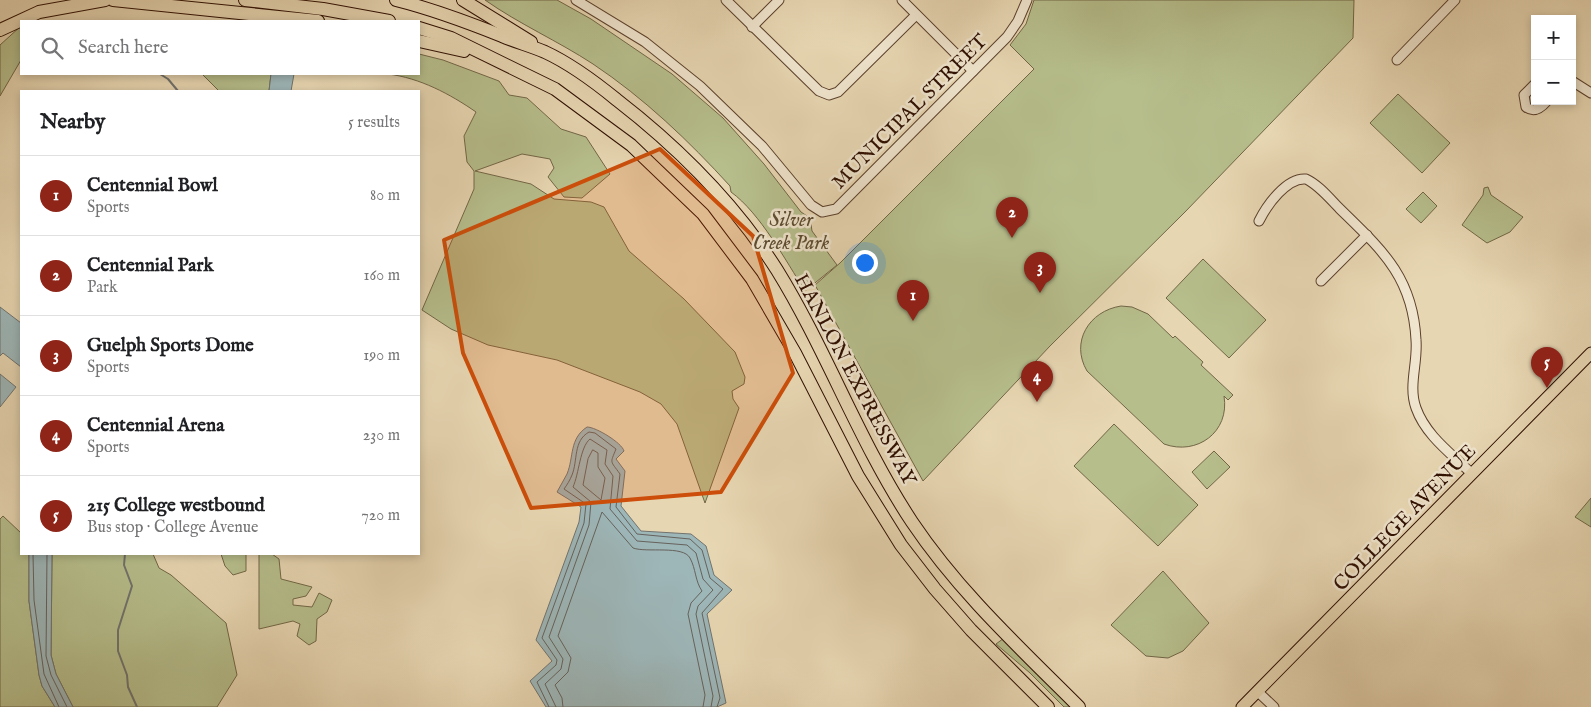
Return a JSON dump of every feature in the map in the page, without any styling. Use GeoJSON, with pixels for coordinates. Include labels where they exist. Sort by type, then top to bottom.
{"type":"FeatureCollection","features":[{"type":"Feature","properties":{"kind":"highway"},"geometry":{"type":"LineString","coordinates":[[22,20],[39,12],[105,0]]}},
{"type":"Feature","properties":{"kind":"highway"},"geometry":{"type":"LineString","coordinates":[[113,0],[308,20]]}},
{"type":"Feature","properties":{"kind":"highway"},"geometry":{"type":"LineString","coordinates":[[245,0],[356,14],[384,20]]}},
{"type":"Feature","properties":{"kind":"highway","name":"HANLON EXPRESSWAY"},"geometry":{"type":"LineString","coordinates":[[396,0],[441,12],[546,52],[589,78],[627,107],[688,161],[733,210],[777,271],[811,331],[872,452],[910,519],[930,547],[972,599],[1079,707]]}},
{"type":"Feature","properties":{"kind":"highway"},"geometry":{"type":"LineString","coordinates":[[463,0],[512,28],[546,52]]}},
{"type":"Feature","properties":{"kind":"highway"},"geometry":{"type":"LineString","coordinates":[[0,30],[20,21]]}},
{"type":"Feature","properties":{"kind":"highway","name":"HANLON EXPRESSWAY"},"geometry":{"type":"LineString","coordinates":[[420,28],[451,38],[555,89],[631,145],[703,214],[724,239],[762,294],[795,353],[858,476],[896,537],[935,590],[1048,707]]}},
{"type":"Feature","properties":{"kind":"highway"},"geometry":{"type":"LineString","coordinates":[[420,40],[484,55]]}},
{"type":"Feature","properties":{"kind":"main road","name":"COLLEGE AVENUE"},"geometry":{"type":"LineString","coordinates":[[1242,707],[1591,353]]}},
{"type":"Feature","properties":{"kind":"street","name":"MUNICIPAL STREET"},"geometry":{"type":"LineString","coordinates":[[576,0],[645,42],[700,86],[762,146],[810,204],[822,212],[836,209],[1007,38],[1018,21],[1026,0]]}},
{"type":"Feature","properties":{"kind":"street"},"geometry":{"type":"LineString","coordinates":[[726,0],[819,91],[829,95],[838,92],[916,15]]}},
{"type":"Feature","properties":{"kind":"street"},"geometry":{"type":"LineString","coordinates":[[752,27],[779,0]]}},
{"type":"Feature","properties":{"kind":"street"},"geometry":{"type":"LineString","coordinates":[[902,0],[973,71]]}},
{"type":"Feature","properties":{"kind":"street"},"geometry":{"type":"LineString","coordinates":[[1397,60],[1455,0]]}},
{"type":"Feature","properties":{"kind":"street"},"geometry":{"type":"LineString","coordinates":[[1576,84],[1591,94]]}},
{"type":"Feature","properties":{"kind":"street"},"geometry":{"type":"LineString","coordinates":[[1531,87],[1525,92],[1525,105],[1529,109],[1536,110],[1542,105]]}},
{"type":"Feature","properties":{"kind":"street"},"geometry":{"type":"LineString","coordinates":[[1259,220],[1264,210],[1295,180],[1306,179],[1366,235],[1392,263],[1403,283],[1416,341],[1413,391],[1418,414],[1435,439],[1472,474]]}},
{"type":"Feature","properties":{"kind":"street"},"geometry":{"type":"LineString","coordinates":[[1321,281],[1366,235]]}},
{"type":"Feature","properties":{"kind":"street"},"geometry":{"type":"LineString","coordinates":[[1258,692],[1274,707]]}},
{"type":"Feature","properties":{"kind":"highlighted area"},"geometry":{"type":"Polygon","coordinates":[[[660,149],[753,236],[793,373],[721,492],[531,508],[463,353],[444,240],[660,149]]]}},
{"type":"Feature","properties":{"kind":"green space","name":"Silver Creek Park"},"geometry":{"type":"Polygon","coordinates":[[[485,0],[557,0],[591,19],[672,74],[723,118],[764,164],[801,212],[810,218],[812,231],[837,265],[805,291],[772,238],[752,212],[731,192],[730,186],[714,169],[665,121],[630,91],[593,64],[485,0]]]}},
{"type":"Feature","properties":{"kind":"green space"},"geometry":{"type":"Polygon","coordinates":[[[1034,0],[1354,0],[1353,38],[1185,212],[1050,346],[923,481],[815,285],[840,263],[1034,69],[1010,45],[1026,24],[1034,0]]]}},
{"type":"Feature","properties":{"kind":"green space"},"geometry":{"type":"Polygon","coordinates":[[[20,27],[20,62],[0,96],[0,45],[20,27]]]}},
{"type":"Feature","properties":{"kind":"green space"},"geometry":{"type":"Polygon","coordinates":[[[420,54],[443,60],[499,81],[509,95],[527,98],[561,129],[586,137],[610,174],[582,198],[564,197],[548,177],[554,168],[550,159],[522,154],[475,171],[531,184],[554,199],[591,202],[604,207],[629,251],[684,299],[735,352],[745,377],[744,384],[732,391],[733,399],[739,408],[705,503],[677,424],[661,404],[640,392],[557,360],[488,345],[451,329],[422,310],[474,189],[474,171],[467,162],[464,136],[476,112],[434,88],[394,75],[420,75],[420,54]]]}},
{"type":"Feature","properties":{"kind":"green space"},"geometry":{"type":"Polygon","coordinates":[[[203,75],[271,75],[269,90],[218,90],[203,75]]]}},
{"type":"Feature","properties":{"kind":"green space"},"geometry":{"type":"Polygon","coordinates":[[[1398,94],[1450,143],[1422,173],[1370,123],[1398,94]]]}},
{"type":"Feature","properties":{"kind":"green space"},"geometry":{"type":"Polygon","coordinates":[[[1488,187],[1491,195],[1523,217],[1510,232],[1487,243],[1462,225],[1483,195],[1484,188],[1488,187]]]}},
{"type":"Feature","properties":{"kind":"green space"},"geometry":{"type":"Polygon","coordinates":[[[1423,192],[1437,206],[1421,223],[1406,209],[1423,192]]]}},
{"type":"Feature","properties":{"kind":"green space"},"geometry":{"type":"Polygon","coordinates":[[[1203,259],[1266,320],[1229,358],[1166,298],[1203,259]]]}},
{"type":"Feature","properties":{"kind":"green space"},"geometry":{"type":"Polygon","coordinates":[[[1121,306],[1132,307],[1148,314],[1173,338],[1175,336],[1203,362],[1201,365],[1233,395],[1228,400],[1224,396],[1222,420],[1209,438],[1199,444],[1188,447],[1164,444],[1087,371],[1082,360],[1081,349],[1082,339],[1086,330],[1100,314],[1121,306]]]}},
{"type":"Feature","properties":{"kind":"green space"},"geometry":{"type":"Polygon","coordinates":[[[1114,424],[1198,505],[1158,546],[1074,466],[1114,424]]]}},
{"type":"Feature","properties":{"kind":"green space"},"geometry":{"type":"Polygon","coordinates":[[[1214,451],[1230,467],[1207,489],[1192,472],[1214,451]]]}},
{"type":"Feature","properties":{"kind":"green space"},"geometry":{"type":"Polygon","coordinates":[[[1591,498],[1591,527],[1575,517],[1591,498]]]}},
{"type":"Feature","properties":{"kind":"green space"},"geometry":{"type":"Polygon","coordinates":[[[3,516],[20,532],[20,555],[29,555],[29,601],[39,675],[42,686],[55,707],[0,707],[0,519],[3,516]]]}},
{"type":"Feature","properties":{"kind":"green space"},"geometry":{"type":"Polygon","coordinates":[[[52,555],[153,555],[159,568],[171,575],[226,623],[237,675],[217,707],[73,707],[56,674],[51,655],[52,555]]]}},
{"type":"Feature","properties":{"kind":"green space"},"geometry":{"type":"Polygon","coordinates":[[[221,555],[246,555],[246,571],[233,575],[225,566],[221,555]]]}},
{"type":"Feature","properties":{"kind":"green space"},"geometry":{"type":"Polygon","coordinates":[[[259,555],[273,555],[279,559],[281,579],[312,587],[306,596],[293,599],[293,605],[312,607],[319,593],[332,600],[327,612],[317,619],[316,641],[309,645],[297,636],[300,624],[293,621],[259,629],[259,555]]]}},
{"type":"Feature","properties":{"kind":"green space"},"geometry":{"type":"Polygon","coordinates":[[[1163,571],[1209,623],[1183,651],[1168,658],[1146,656],[1111,625],[1163,571]]]}},
{"type":"Feature","properties":{"kind":"green space"},"geometry":{"type":"Polygon","coordinates":[[[1004,638],[1073,707],[1064,707],[1030,673],[996,644],[1004,638]]]}},
{"type":"Feature","properties":{"kind":"water"},"geometry":{"type":"Polygon","coordinates":[[[271,75],[294,75],[291,90],[269,90],[271,75]]]}},
{"type":"Feature","properties":{"kind":"water"},"geometry":{"type":"Polygon","coordinates":[[[0,307],[20,322],[20,366],[3,353],[0,356],[0,307]]]}},
{"type":"Feature","properties":{"kind":"water"},"geometry":{"type":"Polygon","coordinates":[[[0,374],[16,387],[0,407],[0,374]]]}},
{"type":"Feature","properties":{"kind":"water"},"geometry":{"type":"Polygon","coordinates":[[[587,427],[608,436],[619,444],[624,451],[616,459],[625,471],[621,506],[641,531],[691,534],[706,546],[714,575],[732,590],[707,614],[726,703],[717,707],[546,707],[530,681],[552,661],[536,640],[579,522],[581,507],[557,492],[567,474],[577,437],[587,427]]]}},
{"type":"Feature","properties":{"kind":"water"},"geometry":{"type":"Polygon","coordinates":[[[29,555],[52,555],[51,655],[56,674],[73,707],[55,707],[42,686],[29,601],[29,555]]]}},
{"type":"Feature","properties":{"kind":"waterway"},"geometry":{"type":"LineString","coordinates":[[162,75],[168,79],[177,90]]}},
{"type":"Feature","properties":{"kind":"waterway"},"geometry":{"type":"LineString","coordinates":[[125,555],[124,565],[132,586],[118,630],[118,651],[127,675],[128,687],[137,707]]}},
{"type":"Feature","properties":{"kind":"place","name":"Centennial Park"},"geometry":{"type":"Point","coordinates":[1012,238]}},
{"type":"Feature","properties":{"kind":"place","name":"Guelph Sports Dome"},"geometry":{"type":"Point","coordinates":[1040,293]}},
{"type":"Feature","properties":{"kind":"place","name":"Centennial Bowl"},"geometry":{"type":"Point","coordinates":[913,321]}},
{"type":"Feature","properties":{"kind":"place","name":"215 College westbound"},"geometry":{"type":"Point","coordinates":[1547,388]}},
{"type":"Feature","properties":{"kind":"place","name":"Centennial Arena"},"geometry":{"type":"Point","coordinates":[1037,402]}}]}
